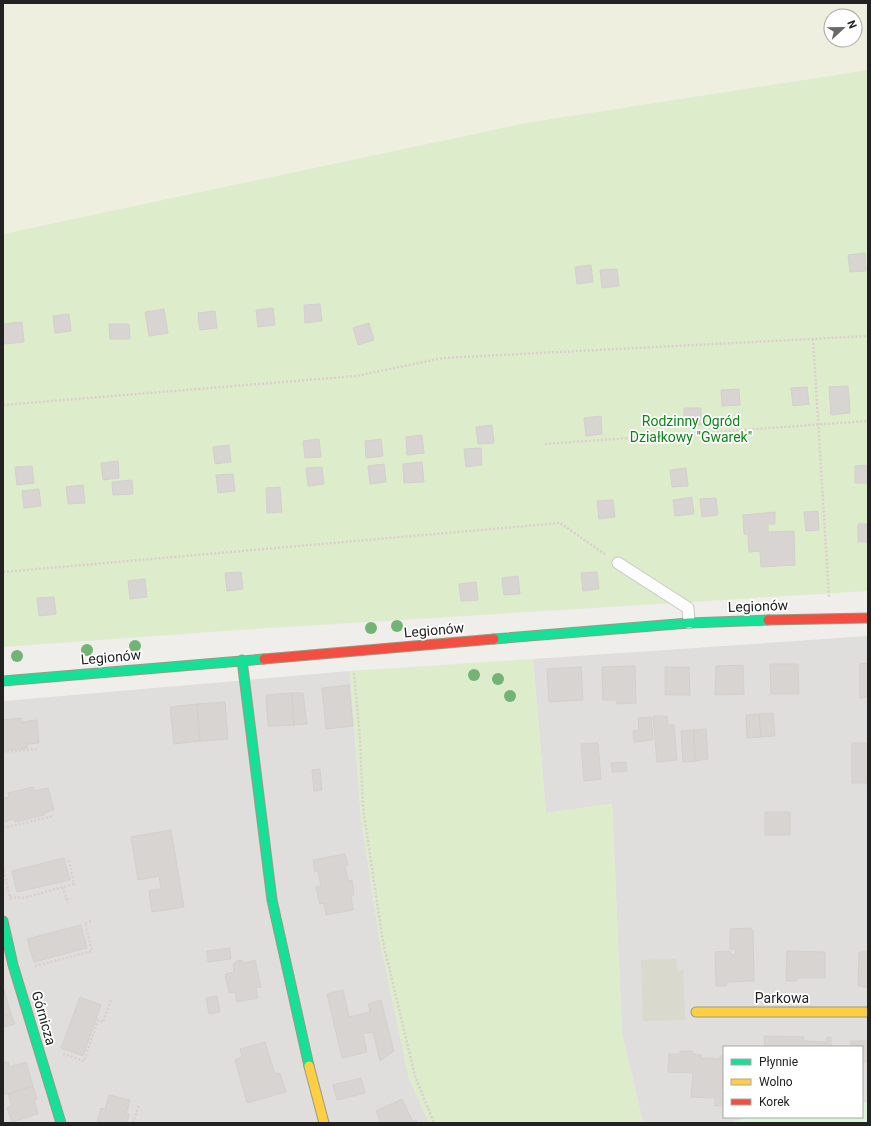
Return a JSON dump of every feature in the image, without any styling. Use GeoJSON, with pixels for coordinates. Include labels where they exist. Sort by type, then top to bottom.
{"type":"FeatureCollection","features":[{"type":"Feature","properties":{"kind":"street","name":"Legionów"},"geometry":{"type":"LineString","coordinates":[[3,681],[689,623],[741,620],[868,618]]}},
{"type":"Feature","properties":{"kind":"street"},"geometry":{"type":"LineString","coordinates":[[242,660],[272,900],[320,1113],[324,1123]]}},
{"type":"Feature","properties":{"kind":"street","name":"Górnicza"},"geometry":{"type":"LineString","coordinates":[[3,921],[13,965],[61,1123]]}},
{"type":"Feature","properties":{"kind":"street","name":"Parkowa"},"geometry":{"type":"LineString","coordinates":[[696,1012],[868,1012]]}},
{"type":"Feature","properties":{"kind":"lane"},"geometry":{"type":"LineString","coordinates":[[618,563],[688,608],[689,623]]}},
{"type":"Feature","properties":{"kind":"path"},"geometry":{"type":"LineString","coordinates":[[3,405],[356,376],[444,358],[868,336]]}},
{"type":"Feature","properties":{"kind":"path"},"geometry":{"type":"LineString","coordinates":[[813,339],[829,593]]}},
{"type":"Feature","properties":{"kind":"path"},"geometry":{"type":"LineString","coordinates":[[544,444],[818,426],[868,421]]}},
{"type":"Feature","properties":{"kind":"path"},"geometry":{"type":"LineString","coordinates":[[3,572],[560,523],[618,563]]}},
{"type":"Feature","properties":{"kind":"path"},"geometry":{"type":"LineString","coordinates":[[354,672],[360,738],[363,808],[383,942],[415,1076],[434,1123]]}},
{"type":"Feature","properties":{"kind":"path"},"geometry":{"type":"LineString","coordinates":[[3,752],[38,749]]}},
{"type":"Feature","properties":{"kind":"path"},"geometry":{"type":"LineString","coordinates":[[3,828],[54,816]]}},
{"type":"Feature","properties":{"kind":"path"},"geometry":{"type":"LineString","coordinates":[[10,897],[23,898],[74,884],[68,858]]}},
{"type":"Feature","properties":{"kind":"path"},"geometry":{"type":"LineString","coordinates":[[63,887],[68,903]]}},
{"type":"Feature","properties":{"kind":"path"},"geometry":{"type":"LineString","coordinates":[[28,967],[92,951],[85,923],[92,921]]}},
{"type":"Feature","properties":{"kind":"path"},"geometry":{"type":"LineString","coordinates":[[58,1052],[84,1061],[98,1020],[103,1022],[111,1000]]}},
{"type":"Feature","properties":{"kind":"path"},"geometry":{"type":"LineString","coordinates":[[134,1123],[138,1104]]}},
{"type":"Feature","properties":{"kind":"shaded area"},"geometry":{"type":"Polygon","coordinates":[[[868,636],[868,1102],[863,1103],[863,1046],[723,1046],[723,1118],[746,1118],[730,1123],[643,1123],[622,1034],[612,804],[546,813],[533,659],[868,636]]]}},
{"type":"Feature","properties":{"kind":"shaded area"},"geometry":{"type":"Polygon","coordinates":[[[350,671],[361,818],[380,942],[409,1078],[429,1123],[3,1123],[3,701],[350,671]]]}},
{"type":"Feature","properties":{"kind":"shaded area"},"geometry":{"type":"Polygon","coordinates":[[[676,959],[677,972],[683,970],[685,1020],[643,1021],[641,960],[676,959]]]}},
{"type":"Feature","properties":{"kind":"green space"},"geometry":{"type":"Polygon","coordinates":[[[3,3],[868,3],[868,70],[526,123],[3,234],[3,3]]]}},
{"type":"Feature","properties":{"kind":"green space","name":"Rodzinny Ogród Działkowy \"Gwarek\""},"geometry":{"type":"Polygon","coordinates":[[[868,70],[868,591],[239,630],[3,647],[3,234],[526,123],[868,70]]]}},
{"type":"Feature","properties":{"kind":"green space"},"geometry":{"type":"Polygon","coordinates":[[[533,659],[546,813],[612,804],[622,1034],[643,1123],[429,1123],[409,1078],[380,942],[361,818],[350,671],[533,659]]]}},
{"type":"Feature","properties":{"kind":"green space"},"geometry":{"type":"Polygon","coordinates":[[[868,1102],[868,1123],[730,1123],[746,1118],[863,1118],[863,1103],[868,1102]]]}},
{"type":"Feature","properties":{"kind":"building"},"geometry":{"type":"Polygon","coordinates":[[[865,253],[866,271],[850,272],[848,255],[865,253]]]}},
{"type":"Feature","properties":{"kind":"building"},"geometry":{"type":"Polygon","coordinates":[[[591,265],[593,282],[577,284],[575,267],[591,265]]]}},
{"type":"Feature","properties":{"kind":"building"},"geometry":{"type":"Polygon","coordinates":[[[617,269],[619,286],[602,288],[600,270],[617,269]]]}},
{"type":"Feature","properties":{"kind":"building"},"geometry":{"type":"Polygon","coordinates":[[[320,304],[322,321],[305,323],[304,305],[320,304]]]}},
{"type":"Feature","properties":{"kind":"building"},"geometry":{"type":"Polygon","coordinates":[[[273,308],[275,325],[258,327],[256,310],[273,308]]]}},
{"type":"Feature","properties":{"kind":"building"},"geometry":{"type":"Polygon","coordinates":[[[164,309],[168,333],[149,336],[145,312],[164,309]]]}},
{"type":"Feature","properties":{"kind":"building"},"geometry":{"type":"Polygon","coordinates":[[[215,311],[217,328],[200,330],[198,313],[215,311]]]}},
{"type":"Feature","properties":{"kind":"building"},"geometry":{"type":"Polygon","coordinates":[[[69,314],[71,331],[55,333],[53,316],[69,314]]]}},
{"type":"Feature","properties":{"kind":"building"},"geometry":{"type":"Polygon","coordinates":[[[22,322],[24,342],[3,344],[3,324],[22,322]]]}},
{"type":"Feature","properties":{"kind":"building"},"geometry":{"type":"Polygon","coordinates":[[[369,323],[374,340],[358,345],[353,328],[369,323]]]}},
{"type":"Feature","properties":{"kind":"building"},"geometry":{"type":"Polygon","coordinates":[[[109,324],[129,324],[130,339],[110,339],[109,324]]]}},
{"type":"Feature","properties":{"kind":"building"},"geometry":{"type":"Polygon","coordinates":[[[848,386],[850,413],[831,415],[829,387],[848,386]]]}},
{"type":"Feature","properties":{"kind":"building"},"geometry":{"type":"Polygon","coordinates":[[[807,387],[809,404],[793,406],[791,388],[807,387]]]}},
{"type":"Feature","properties":{"kind":"building"},"geometry":{"type":"Polygon","coordinates":[[[739,389],[740,405],[722,406],[721,390],[739,389]]]}},
{"type":"Feature","properties":{"kind":"building"},"geometry":{"type":"Polygon","coordinates":[[[684,408],[701,408],[701,425],[684,425],[684,408]]]}},
{"type":"Feature","properties":{"kind":"building"},"geometry":{"type":"Polygon","coordinates":[[[601,416],[602,434],[586,436],[584,418],[601,416]]]}},
{"type":"Feature","properties":{"kind":"building"},"geometry":{"type":"Polygon","coordinates":[[[492,425],[494,443],[478,444],[476,427],[492,425]]]}},
{"type":"Feature","properties":{"kind":"building"},"geometry":{"type":"Polygon","coordinates":[[[422,435],[424,453],[407,455],[406,437],[422,435]]]}},
{"type":"Feature","properties":{"kind":"building"},"geometry":{"type":"Polygon","coordinates":[[[319,439],[321,457],[305,458],[303,441],[319,439]]]}},
{"type":"Feature","properties":{"kind":"building"},"geometry":{"type":"Polygon","coordinates":[[[381,439],[383,456],[366,458],[365,441],[381,439]]]}},
{"type":"Feature","properties":{"kind":"building"},"geometry":{"type":"Polygon","coordinates":[[[229,445],[231,462],[215,464],[213,447],[229,445]]]}},
{"type":"Feature","properties":{"kind":"building"},"geometry":{"type":"Polygon","coordinates":[[[481,448],[482,465],[466,467],[464,449],[481,448]]]}},
{"type":"Feature","properties":{"kind":"building"},"geometry":{"type":"Polygon","coordinates":[[[118,461],[119,478],[103,480],[101,463],[118,461]]]}},
{"type":"Feature","properties":{"kind":"building"},"geometry":{"type":"Polygon","coordinates":[[[422,462],[424,482],[404,483],[403,464],[422,462]]]}},
{"type":"Feature","properties":{"kind":"building"},"geometry":{"type":"Polygon","coordinates":[[[384,464],[386,482],[370,484],[368,466],[384,464]]]}},
{"type":"Feature","properties":{"kind":"building"},"geometry":{"type":"Polygon","coordinates":[[[868,465],[868,483],[855,483],[855,466],[868,465]]]}},
{"type":"Feature","properties":{"kind":"building"},"geometry":{"type":"Polygon","coordinates":[[[32,466],[34,483],[17,485],[15,467],[32,466]]]}},
{"type":"Feature","properties":{"kind":"building"},"geometry":{"type":"Polygon","coordinates":[[[322,467],[324,484],[308,486],[306,468],[322,467]]]}},
{"type":"Feature","properties":{"kind":"building"},"geometry":{"type":"Polygon","coordinates":[[[686,468],[688,486],[672,487],[670,470],[686,468]]]}},
{"type":"Feature","properties":{"kind":"building"},"geometry":{"type":"Polygon","coordinates":[[[233,474],[235,491],[218,493],[216,475],[233,474]]]}},
{"type":"Feature","properties":{"kind":"building"},"geometry":{"type":"Polygon","coordinates":[[[132,480],[133,494],[113,495],[112,482],[132,480]]]}},
{"type":"Feature","properties":{"kind":"building"},"geometry":{"type":"Polygon","coordinates":[[[83,485],[85,503],[68,504],[66,487],[83,485]]]}},
{"type":"Feature","properties":{"kind":"building"},"geometry":{"type":"Polygon","coordinates":[[[280,487],[282,512],[267,513],[266,488],[280,487]]]}},
{"type":"Feature","properties":{"kind":"building"},"geometry":{"type":"Polygon","coordinates":[[[39,489],[41,506],[24,508],[22,491],[39,489]]]}},
{"type":"Feature","properties":{"kind":"building"},"geometry":{"type":"Polygon","coordinates":[[[692,497],[694,514],[675,516],[673,500],[692,497]]]}},
{"type":"Feature","properties":{"kind":"building"},"geometry":{"type":"Polygon","coordinates":[[[716,498],[718,515],[702,517],[700,499],[716,498]]]}},
{"type":"Feature","properties":{"kind":"building"},"geometry":{"type":"Polygon","coordinates":[[[613,500],[615,517],[599,519],[597,501],[613,500]]]}},
{"type":"Feature","properties":{"kind":"building"},"geometry":{"type":"Polygon","coordinates":[[[818,511],[819,530],[806,531],[804,512],[818,511]]]}},
{"type":"Feature","properties":{"kind":"building"},"geometry":{"type":"Polygon","coordinates":[[[775,512],[775,524],[768,524],[768,532],[794,531],[795,565],[761,567],[760,551],[749,552],[748,534],[744,534],[743,515],[775,512]]]}},
{"type":"Feature","properties":{"kind":"building"},"geometry":{"type":"Polygon","coordinates":[[[858,524],[868,524],[868,542],[858,542],[858,524]]]}},
{"type":"Feature","properties":{"kind":"building"},"geometry":{"type":"Polygon","coordinates":[[[241,572],[243,589],[227,591],[225,573],[241,572]]]}},
{"type":"Feature","properties":{"kind":"building"},"geometry":{"type":"Polygon","coordinates":[[[597,572],[599,589],[583,591],[581,573],[597,572]]]}},
{"type":"Feature","properties":{"kind":"building"},"geometry":{"type":"Polygon","coordinates":[[[518,576],[520,594],[504,595],[502,578],[518,576]]]}},
{"type":"Feature","properties":{"kind":"building"},"geometry":{"type":"Polygon","coordinates":[[[145,579],[147,597],[130,599],[128,581],[145,579]]]}},
{"type":"Feature","properties":{"kind":"building"},"geometry":{"type":"Polygon","coordinates":[[[476,582],[478,600],[461,601],[459,584],[476,582]]]}},
{"type":"Feature","properties":{"kind":"building"},"geometry":{"type":"Polygon","coordinates":[[[54,597],[56,614],[39,616],[37,598],[54,597]]]}},
{"type":"Feature","properties":{"kind":"building"},"geometry":{"type":"Polygon","coordinates":[[[868,663],[868,697],[860,698],[860,664],[868,663]]]}},
{"type":"Feature","properties":{"kind":"building"},"geometry":{"type":"Polygon","coordinates":[[[770,664],[798,664],[799,694],[771,694],[770,664]]]}},
{"type":"Feature","properties":{"kind":"building"},"geometry":{"type":"Polygon","coordinates":[[[743,665],[744,694],[715,695],[716,666],[743,665]]]}},
{"type":"Feature","properties":{"kind":"building"},"geometry":{"type":"Polygon","coordinates":[[[635,666],[636,703],[617,704],[617,700],[603,700],[602,667],[635,666]]]}},
{"type":"Feature","properties":{"kind":"building"},"geometry":{"type":"Polygon","coordinates":[[[581,667],[583,700],[549,702],[547,669],[581,667]]]}},
{"type":"Feature","properties":{"kind":"building"},"geometry":{"type":"Polygon","coordinates":[[[665,667],[689,667],[690,695],[665,695],[665,667]]]}},
{"type":"Feature","properties":{"kind":"building"},"geometry":{"type":"Polygon","coordinates":[[[349,685],[353,726],[326,729],[322,688],[349,685]]]}},
{"type":"Feature","properties":{"kind":"building"},"geometry":{"type":"Polygon","coordinates":[[[292,693],[294,725],[268,726],[266,695],[292,693]]]}},
{"type":"Feature","properties":{"kind":"building"},"geometry":{"type":"Polygon","coordinates":[[[292,693],[303,693],[307,724],[294,725],[292,693]]]}},
{"type":"Feature","properties":{"kind":"building"},"geometry":{"type":"Polygon","coordinates":[[[225,702],[228,739],[200,741],[197,704],[225,702]]]}},
{"type":"Feature","properties":{"kind":"building"},"geometry":{"type":"Polygon","coordinates":[[[197,704],[200,741],[174,744],[170,707],[197,704]]]}},
{"type":"Feature","properties":{"kind":"building"},"geometry":{"type":"Polygon","coordinates":[[[773,713],[775,736],[761,737],[759,714],[773,713]]]}},
{"type":"Feature","properties":{"kind":"building"},"geometry":{"type":"Polygon","coordinates":[[[759,714],[761,737],[747,738],[746,715],[759,714]]]}},
{"type":"Feature","properties":{"kind":"building"},"geometry":{"type":"Polygon","coordinates":[[[653,716],[667,716],[668,725],[674,725],[677,760],[657,762],[653,716]]]}},
{"type":"Feature","properties":{"kind":"building"},"geometry":{"type":"Polygon","coordinates":[[[651,717],[653,740],[634,742],[633,731],[639,730],[638,718],[651,717]]]}},
{"type":"Feature","properties":{"kind":"building"},"geometry":{"type":"Polygon","coordinates":[[[21,718],[22,722],[37,720],[39,743],[27,744],[27,748],[3,751],[3,720],[21,718]]]}},
{"type":"Feature","properties":{"kind":"building"},"geometry":{"type":"Polygon","coordinates":[[[706,729],[708,759],[695,761],[694,730],[706,729]]]}},
{"type":"Feature","properties":{"kind":"building"},"geometry":{"type":"Polygon","coordinates":[[[694,730],[695,761],[683,762],[681,731],[694,730]]]}},
{"type":"Feature","properties":{"kind":"building"},"geometry":{"type":"Polygon","coordinates":[[[598,743],[601,779],[584,781],[581,744],[598,743]]]}},
{"type":"Feature","properties":{"kind":"building"},"geometry":{"type":"Polygon","coordinates":[[[852,743],[868,743],[868,792],[867,783],[852,783],[852,743]]]}},
{"type":"Feature","properties":{"kind":"building"},"geometry":{"type":"Polygon","coordinates":[[[626,762],[627,771],[612,772],[611,763],[626,762]]]}},
{"type":"Feature","properties":{"kind":"building"},"geometry":{"type":"Polygon","coordinates":[[[320,769],[322,790],[314,791],[312,770],[320,769]]]}},
{"type":"Feature","properties":{"kind":"building"},"geometry":{"type":"Polygon","coordinates":[[[33,787],[35,791],[48,788],[54,810],[44,813],[44,815],[15,822],[14,819],[3,822],[3,798],[9,797],[8,793],[33,787]]]}},
{"type":"Feature","properties":{"kind":"building"},"geometry":{"type":"Polygon","coordinates":[[[765,812],[790,812],[790,835],[765,835],[765,812]]]}},
{"type":"Feature","properties":{"kind":"building"},"geometry":{"type":"Polygon","coordinates":[[[171,830],[184,907],[152,912],[149,891],[161,889],[159,876],[138,880],[131,837],[171,830]]]}},
{"type":"Feature","properties":{"kind":"building"},"geometry":{"type":"Polygon","coordinates":[[[345,854],[348,865],[345,866],[348,881],[352,880],[354,895],[351,896],[353,910],[326,915],[324,903],[320,904],[316,887],[321,886],[318,871],[315,872],[313,860],[345,854]]]}},
{"type":"Feature","properties":{"kind":"building"},"geometry":{"type":"Polygon","coordinates":[[[64,858],[70,880],[17,892],[12,871],[64,858]]]}},
{"type":"Feature","properties":{"kind":"building"},"geometry":{"type":"Polygon","coordinates":[[[81,925],[87,948],[34,962],[27,939],[81,925]]]}},
{"type":"Feature","properties":{"kind":"building"},"geometry":{"type":"Polygon","coordinates":[[[751,928],[753,930],[754,981],[728,982],[726,986],[716,986],[715,952],[729,951],[733,955],[736,952],[735,949],[730,949],[731,929],[751,928]]]}},
{"type":"Feature","properties":{"kind":"building"},"geometry":{"type":"Polygon","coordinates":[[[230,948],[231,959],[208,962],[207,951],[230,948]]]}},
{"type":"Feature","properties":{"kind":"building"},"geometry":{"type":"Polygon","coordinates":[[[787,951],[825,952],[825,978],[798,978],[796,981],[786,981],[787,951]]]}},
{"type":"Feature","properties":{"kind":"building"},"geometry":{"type":"Polygon","coordinates":[[[859,952],[868,952],[868,987],[858,986],[859,952]]]}},
{"type":"Feature","properties":{"kind":"building"},"geometry":{"type":"Polygon","coordinates":[[[241,960],[245,963],[255,960],[261,987],[256,988],[258,998],[237,1002],[235,992],[229,993],[225,974],[234,972],[233,965],[236,961],[241,960]]]}},
{"type":"Feature","properties":{"kind":"building"},"geometry":{"type":"Polygon","coordinates":[[[3,987],[11,1014],[3,1017],[3,987]]]}},
{"type":"Feature","properties":{"kind":"building"},"geometry":{"type":"Polygon","coordinates":[[[343,990],[349,1017],[370,1012],[368,1004],[381,1000],[394,1051],[380,1061],[373,1032],[363,1034],[367,1052],[342,1058],[327,994],[343,990]]]}},
{"type":"Feature","properties":{"kind":"building"},"geometry":{"type":"Polygon","coordinates":[[[217,996],[220,1012],[209,1014],[206,998],[217,996]]]}},
{"type":"Feature","properties":{"kind":"building"},"geometry":{"type":"Polygon","coordinates":[[[80,997],[101,1005],[83,1056],[61,1048],[80,997]]]}},
{"type":"Feature","properties":{"kind":"building"},"geometry":{"type":"Polygon","coordinates":[[[11,1014],[15,1024],[3,1027],[3,1017],[11,1014]]]}},
{"type":"Feature","properties":{"kind":"building"},"geometry":{"type":"Polygon","coordinates":[[[764,1036],[804,1037],[803,1041],[826,1042],[827,1037],[831,1037],[831,1046],[765,1046],[764,1036]]]}},
{"type":"Feature","properties":{"kind":"building"},"geometry":{"type":"Polygon","coordinates":[[[851,1041],[868,1041],[868,1062],[863,1062],[863,1046],[851,1046],[851,1041]]]}},
{"type":"Feature","properties":{"kind":"building"},"geometry":{"type":"Polygon","coordinates":[[[265,1042],[275,1074],[280,1073],[286,1092],[247,1103],[235,1060],[242,1057],[240,1049],[265,1042]]]}},
{"type":"Feature","properties":{"kind":"building"},"geometry":{"type":"Polygon","coordinates":[[[680,1051],[692,1051],[693,1054],[701,1055],[702,1058],[720,1059],[720,1056],[723,1056],[723,1106],[715,1106],[715,1098],[691,1097],[693,1073],[668,1072],[669,1054],[680,1054],[680,1051]]]}},
{"type":"Feature","properties":{"kind":"building"},"geometry":{"type":"Polygon","coordinates":[[[8,1062],[9,1067],[26,1062],[33,1086],[3,1095],[3,1063],[8,1062]]]}},
{"type":"Feature","properties":{"kind":"building"},"geometry":{"type":"Polygon","coordinates":[[[361,1078],[365,1093],[337,1100],[333,1085],[361,1078]]]}},
{"type":"Feature","properties":{"kind":"building"},"geometry":{"type":"Polygon","coordinates":[[[33,1086],[37,1099],[34,1100],[38,1114],[12,1122],[7,1108],[12,1106],[8,1094],[33,1086]]]}},
{"type":"Feature","properties":{"kind":"building"},"geometry":{"type":"Polygon","coordinates":[[[109,1095],[130,1100],[126,1114],[129,1114],[127,1123],[97,1123],[101,1108],[105,1109],[109,1095]]]}},
{"type":"Feature","properties":{"kind":"building"},"geometry":{"type":"Polygon","coordinates":[[[402,1099],[413,1122],[416,1120],[417,1123],[381,1123],[376,1111],[402,1099]]]}},
{"type":"Feature","properties":{"kind":"traffic: fast"},"geometry":{"type":"LineString","coordinates":[[494,639],[689,623],[768,620]]}},
{"type":"Feature","properties":{"kind":"traffic: fast"},"geometry":{"type":"LineString","coordinates":[[3,681],[264,659]]}},
{"type":"Feature","properties":{"kind":"traffic: fast"},"geometry":{"type":"LineString","coordinates":[[242,660],[272,900],[309,1066]]}},
{"type":"Feature","properties":{"kind":"traffic: fast"},"geometry":{"type":"LineString","coordinates":[[3,921],[13,965],[61,1123]]}},
{"type":"Feature","properties":{"kind":"traffic: slow"},"geometry":{"type":"LineString","coordinates":[[696,1012],[868,1012]]}},
{"type":"Feature","properties":{"kind":"traffic: slow"},"geometry":{"type":"LineString","coordinates":[[309,1066],[324,1123]]}},
{"type":"Feature","properties":{"kind":"traffic: jam"},"geometry":{"type":"LineString","coordinates":[[768,620],[868,618]]}},
{"type":"Feature","properties":{"kind":"traffic: jam"},"geometry":{"type":"LineString","coordinates":[[264,659],[494,639]]}}]}
